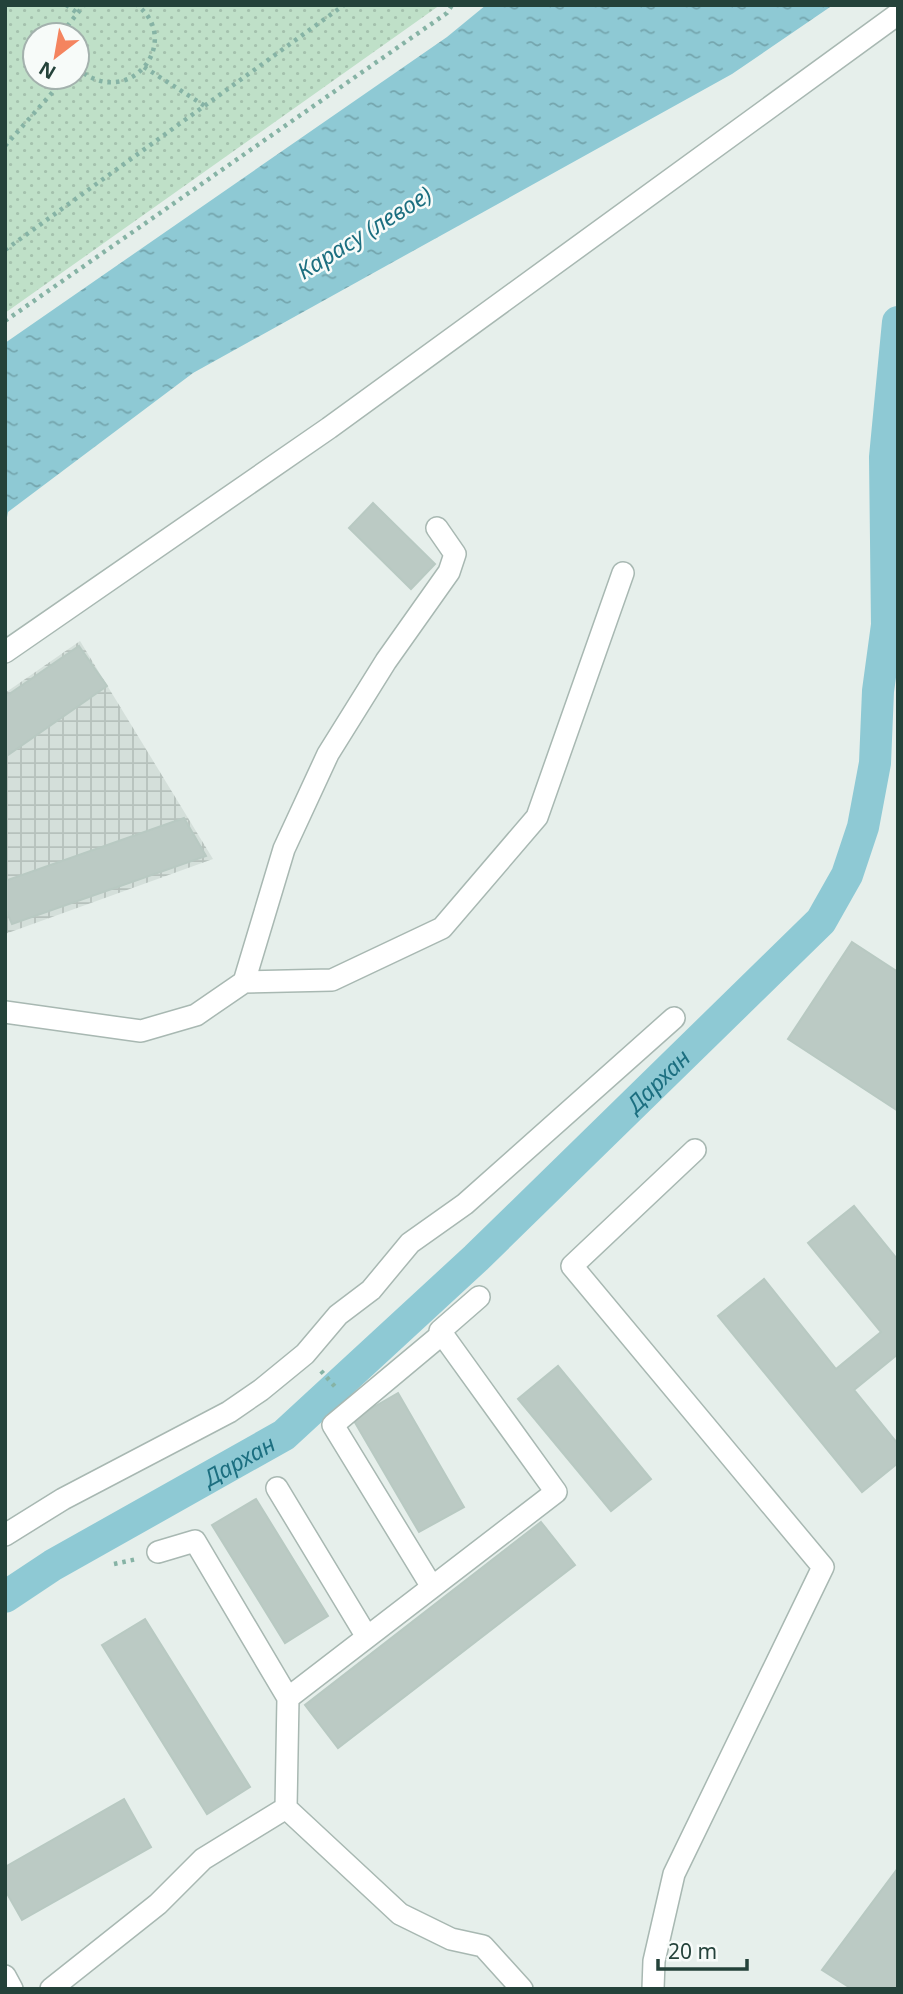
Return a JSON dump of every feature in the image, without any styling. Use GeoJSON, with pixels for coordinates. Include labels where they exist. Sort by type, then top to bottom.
{"type":"FeatureCollection","features":[{"type":"Feature","properties":{"kind":"street"},"geometry":{"type":"LineString","coordinates":[[5,652],[329,428],[898,14]]}},
{"type":"Feature","properties":{"kind":"street"},"geometry":{"type":"LineString","coordinates":[[243,982],[285,849],[328,754],[386,661],[449,572],[455,554],[437,528]]}},
{"type":"Feature","properties":{"kind":"street"},"geometry":{"type":"LineString","coordinates":[[5,1012],[141,1031],[196,1016],[243,982],[332,980],[442,928],[537,817],[623,573]]}},
{"type":"Feature","properties":{"kind":"street"},"geometry":{"type":"LineString","coordinates":[[5,1535],[63,1499],[229,1412],[305,1353],[338,1315],[371,1290],[410,1243],[466,1204],[674,1018]]}},
{"type":"Feature","properties":{"kind":"street"},"geometry":{"type":"LineString","coordinates":[[653,1989],[654,1961],[674,1874],[823,1567],[572,1266],[695,1150]]}},
{"type":"Feature","properties":{"kind":"street"},"geometry":{"type":"LineString","coordinates":[[288,1698],[556,1492],[440,1331],[479,1297]]}},
{"type":"Feature","properties":{"kind":"street"},"geometry":{"type":"LineString","coordinates":[[432,1587],[333,1424],[442,1334]]}},
{"type":"Feature","properties":{"kind":"street"},"geometry":{"type":"LineString","coordinates":[[277,1488],[367,1637]]}},
{"type":"Feature","properties":{"kind":"street"},"geometry":{"type":"LineString","coordinates":[[158,1552],[195,1541],[288,1698],[286,1808],[400,1914],[451,1939],[483,1946],[515,1986]]}},
{"type":"Feature","properties":{"kind":"street"},"geometry":{"type":"LineString","coordinates":[[51,1989],[158,1904],[203,1859],[286,1808]]}},
{"type":"Feature","properties":{"kind":"street"},"geometry":{"type":"LineString","coordinates":[[5,1976],[12,1989]]}},
{"type":"Feature","properties":{"kind":"path"},"geometry":{"type":"LineString","coordinates":[[66,5],[76,12]]}},
{"type":"Feature","properties":{"kind":"path"},"geometry":{"type":"LineString","coordinates":[[72,21],[76,12],[84,5]]}},
{"type":"Feature","properties":{"kind":"path"},"geometry":{"type":"LineString","coordinates":[[91,78],[114,84],[127,80],[144,67],[154,49],[154,35],[144,7],[137,5]]}},
{"type":"Feature","properties":{"kind":"path"},"geometry":{"type":"LineString","coordinates":[[5,250],[344,5]]}},
{"type":"Feature","properties":{"kind":"path"},"geometry":{"type":"LineString","coordinates":[[5,321],[447,13],[452,5]]}},
{"type":"Feature","properties":{"kind":"path"},"geometry":{"type":"LineString","coordinates":[[144,67],[205,106]]}},
{"type":"Feature","properties":{"kind":"path"},"geometry":{"type":"LineString","coordinates":[[5,146],[54,91]]}},
{"type":"Feature","properties":{"kind":"path"},"geometry":{"type":"LineString","coordinates":[[305,1353],[353,1407]]}},
{"type":"Feature","properties":{"kind":"shaded area"},"geometry":{"type":"Polygon","coordinates":[[[80,641],[213,859],[5,934],[5,693],[80,641]]]}},
{"type":"Feature","properties":{"kind":"green space"},"geometry":{"type":"Polygon","coordinates":[[[5,5],[440,5],[5,313],[5,5]]]}},
{"type":"Feature","properties":{"kind":"water","name":"Карасу (левое)"},"geometry":{"type":"Polygon","coordinates":[[[486,5],[833,5],[732,74],[193,373],[8,512],[5,528],[5,343],[447,37],[486,5]]]}},
{"type":"Feature","properties":{"kind":"building"},"geometry":{"type":"Polygon","coordinates":[[[373,503],[435,564],[411,589],[349,528],[373,503]]]}},
{"type":"Feature","properties":{"kind":"building"},"geometry":{"type":"Polygon","coordinates":[[[79,646],[107,686],[5,757],[5,697],[79,646]]]}},
{"type":"Feature","properties":{"kind":"building"},"geometry":{"type":"Polygon","coordinates":[[[184,818],[206,856],[12,924],[5,908],[5,881],[184,818]]]}},
{"type":"Feature","properties":{"kind":"building"},"geometry":{"type":"Polygon","coordinates":[[[852,942],[898,972],[898,1111],[788,1039],[852,942]]]}},
{"type":"Feature","properties":{"kind":"building"},"geometry":{"type":"Polygon","coordinates":[[[854,1206],[898,1260],[898,1354],[854,1390],[898,1444],[898,1463],[862,1492],[718,1316],[764,1279],[836,1369],[881,1332],[808,1243],[854,1206]]]}},
{"type":"Feature","properties":{"kind":"building"},"geometry":{"type":"Polygon","coordinates":[[[558,1366],[651,1479],[611,1511],[518,1399],[558,1366]]]}},
{"type":"Feature","properties":{"kind":"building"},"geometry":{"type":"Polygon","coordinates":[[[398,1393],[464,1507],[419,1532],[353,1419],[398,1393]]]}},
{"type":"Feature","properties":{"kind":"building"},"geometry":{"type":"Polygon","coordinates":[[[256,1499],[328,1616],[285,1643],[212,1525],[256,1499]]]}},
{"type":"Feature","properties":{"kind":"building"},"geometry":{"type":"Polygon","coordinates":[[[541,1522],[575,1565],[338,1748],[305,1705],[541,1522]]]}},
{"type":"Feature","properties":{"kind":"building"},"geometry":{"type":"Polygon","coordinates":[[[145,1619],[250,1787],[207,1814],[102,1645],[145,1619]]]}},
{"type":"Feature","properties":{"kind":"building"},"geometry":{"type":"Polygon","coordinates":[[[124,1799],[151,1847],[22,1920],[5,1890],[5,1867],[124,1799]]]}},
{"type":"Feature","properties":{"kind":"building"},"geometry":{"type":"Polygon","coordinates":[[[898,1868],[898,1989],[852,1989],[822,1970],[898,1868]]]}},
{"type":"Feature","properties":{"kind":"waterway","name":"Дархан"},"geometry":{"type":"LineString","coordinates":[[5,1597],[53,1565],[284,1435],[476,1258],[821,921],[847,875],[863,827],[875,763],[878,691],[887,625],[885,457],[898,322]]}}]}
